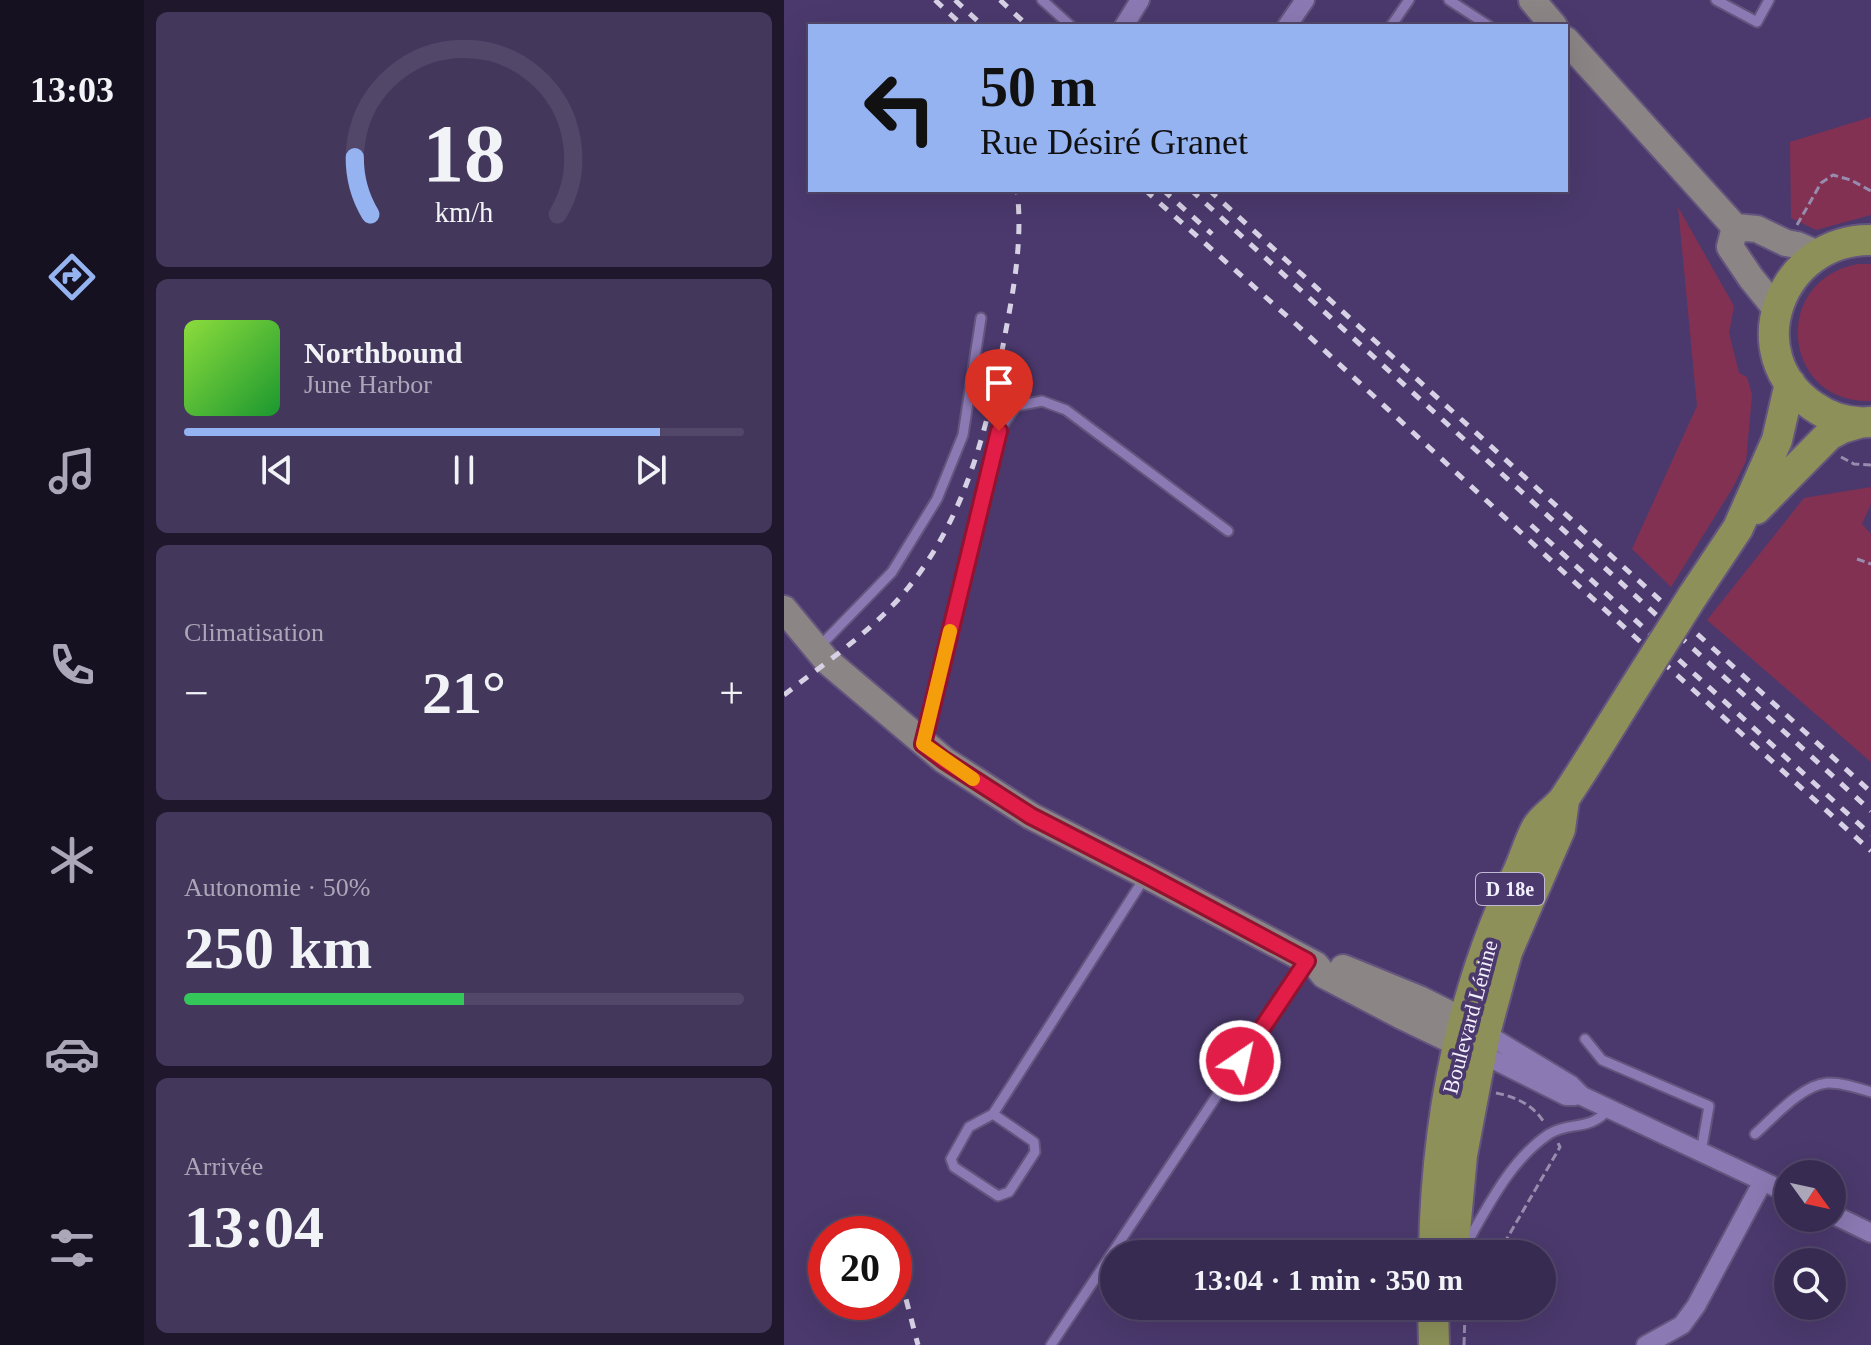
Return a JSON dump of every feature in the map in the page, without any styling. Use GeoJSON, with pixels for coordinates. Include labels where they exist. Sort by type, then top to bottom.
{"type":"FeatureCollection","features":[{"type":"Feature","properties":{"kind":"main road"},"geometry":{"type":"LineString","coordinates":[[1865,423],[1838,419],[1805,401],[1781,367],[1774,329],[1783,292],[1805,263],[1834,246],[1871,240]]}},
{"type":"Feature","properties":{"kind":"main road","name":"Boulevard Lénine"},"geometry":{"type":"LineString","coordinates":[[1738,528],[1777,440],[1790,383]]}},
{"type":"Feature","properties":{"kind":"main road","name":"Boulevard Lénine"},"geometry":{"type":"LineString","coordinates":[[1434,1240],[1440,1143],[1448,1090],[1560,829],[1564,800],[1738,528],[1829,435],[1842,428],[1865,423]]}},
{"type":"Feature","properties":{"kind":"main road","name":"Boulevard Lénine"},"geometry":{"type":"LineString","coordinates":[[1454,1240],[1472,1038]]}},
{"type":"Feature","properties":{"kind":"main road"},"geometry":{"type":"LineString","coordinates":[[1433,1320],[1434,1345]]}},
{"type":"Feature","properties":{"kind":"main road"},"geometry":{"type":"LineString","coordinates":[[1451,1345],[1452,1320]]}},
{"type":"Feature","properties":{"kind":"street"},"geometry":{"type":"LineString","coordinates":[[1125,24],[1140,0]]}},
{"type":"Feature","properties":{"kind":"street"},"geometry":{"type":"LineString","coordinates":[[1288,24],[1305,0]]}},
{"type":"Feature","properties":{"kind":"street"},"geometry":{"type":"LineString","coordinates":[[1532,0],[1552,24]]}},
{"type":"Feature","properties":{"kind":"street"},"geometry":{"type":"LineString","coordinates":[[1568,42],[1735,227],[1757,229],[1818,254]]}},
{"type":"Feature","properties":{"kind":"street"},"geometry":{"type":"LineString","coordinates":[[1735,227],[1730,247],[1777,310]]}},
{"type":"Feature","properties":{"kind":"street"},"geometry":{"type":"LineString","coordinates":[[784,609],[816,650],[923,744],[1031,816],[1312,963],[1330,963],[1419,999],[1472,1038],[1566,1096],[1582,1096],[1610,1108],[1774,1186]]}},
{"type":"Feature","properties":{"kind":"street"},"geometry":{"type":"LineString","coordinates":[[1646,1345],[1682,1325],[1696,1306],[1763,1181]]}},
{"type":"Feature","properties":{"kind":"street"},"geometry":{"type":"LineString","coordinates":[[1846,1221],[1871,1233]]}},
{"type":"Feature","properties":{"kind":"lane"},"geometry":{"type":"LineString","coordinates":[[1042,0],[1069,24]]}},
{"type":"Feature","properties":{"kind":"lane"},"geometry":{"type":"LineString","coordinates":[[1392,24],[1409,0]]}},
{"type":"Feature","properties":{"kind":"lane"},"geometry":{"type":"LineString","coordinates":[[1449,0],[1486,24]]}},
{"type":"Feature","properties":{"kind":"lane"},"geometry":{"type":"LineString","coordinates":[[1716,0],[1757,22],[1769,0]]}},
{"type":"Feature","properties":{"kind":"lane"},"geometry":{"type":"LineString","coordinates":[[816,650],[892,572],[937,499],[963,435],[981,318]]}},
{"type":"Feature","properties":{"kind":"lane"},"geometry":{"type":"LineString","coordinates":[[923,744],[999,431],[1016,406],[1042,401],[1066,410],[1228,531]]}},
{"type":"Feature","properties":{"kind":"lane"},"geometry":{"type":"LineString","coordinates":[[993,1114],[1034,1142],[1035,1152],[1009,1192],[998,1196],[954,1167],[951,1159],[969,1127],[993,1114],[1146,875]]}},
{"type":"Feature","properties":{"kind":"lane"},"geometry":{"type":"LineString","coordinates":[[1051,1345],[1312,963]]}},
{"type":"Feature","properties":{"kind":"lane"},"geometry":{"type":"LineString","coordinates":[[1585,1039],[1602,1060],[1709,1106],[1701,1152]]}},
{"type":"Feature","properties":{"kind":"lane"},"geometry":{"type":"LineString","coordinates":[[1755,1134],[1811,1087],[1829,1083],[1871,1092]]}},
{"type":"Feature","properties":{"kind":"lane"},"geometry":{"type":"LineString","coordinates":[[1468,1240],[1493,1197],[1535,1145],[1552,1132],[1592,1123],[1610,1108]]}},
{"type":"Feature","properties":{"kind":"path"},"geometry":{"type":"LineString","coordinates":[[1792,232],[1821,183],[1833,175],[1871,191]]}},
{"type":"Feature","properties":{"kind":"path"},"geometry":{"type":"LineString","coordinates":[[1834,453],[1854,464],[1871,465]]}},
{"type":"Feature","properties":{"kind":"path"},"geometry":{"type":"LineString","coordinates":[[1857,559],[1871,564]]}},
{"type":"Feature","properties":{"kind":"path"},"geometry":{"type":"LineString","coordinates":[[1493,1092],[1516,1098],[1533,1108],[1547,1126]]}},
{"type":"Feature","properties":{"kind":"path"},"geometry":{"type":"LineString","coordinates":[[1506,1240],[1560,1147],[1558,1139]]}},
{"type":"Feature","properties":{"kind":"path"},"geometry":{"type":"LineString","coordinates":[[1464,1345],[1465,1320]]}},
{"type":"Feature","properties":{"kind":"shaded area"},"geometry":{"type":"Polygon","coordinates":[[[1871,117],[1871,215],[1816,230],[1791,218],[1790,142],[1871,117]]]}},
{"type":"Feature","properties":{"kind":"shaded area"},"geometry":{"type":"Polygon","coordinates":[[[1678,207],[1734,306],[1729,333],[1739,373],[1747,377],[1752,395],[1746,461],[1671,587],[1632,549],[1697,406],[1678,207]]]}},
{"type":"Feature","properties":{"kind":"shaded area"},"geometry":{"type":"Polygon","coordinates":[[[1858,264],[1871,264],[1871,401],[1841,397],[1819,383],[1805,363],[1798,340],[1800,315],[1810,293],[1830,275],[1858,264]]]}},
{"type":"Feature","properties":{"kind":"shaded area"},"geometry":{"type":"Polygon","coordinates":[[[1871,487],[1871,504],[1862,524],[1871,534],[1871,762],[1707,620],[1804,498],[1871,487]]]}},
{"type":"Feature","properties":{"kind":"railway"},"geometry":{"type":"LineString","coordinates":[[935,0],[961,24]]}},
{"type":"Feature","properties":{"kind":"railway"},"geometry":{"type":"LineString","coordinates":[[955,0],[981,24]]}},
{"type":"Feature","properties":{"kind":"railway"},"geometry":{"type":"LineString","coordinates":[[1000,0],[1026,24]]}},
{"type":"Feature","properties":{"kind":"railway"},"geometry":{"type":"LineString","coordinates":[[784,695],[849,645],[895,603],[928,560],[960,500],[991,402],[1008,317],[1018,245],[1017,192]]}},
{"type":"Feature","properties":{"kind":"railway"},"geometry":{"type":"LineString","coordinates":[[1147,192],[1297,325],[1871,851]]}},
{"type":"Feature","properties":{"kind":"railway"},"geometry":{"type":"LineString","coordinates":[[1165,192],[1212,234]]}},
{"type":"Feature","properties":{"kind":"railway"},"geometry":{"type":"LineString","coordinates":[[1193,192],[1871,811]]}},
{"type":"Feature","properties":{"kind":"railway"},"geometry":{"type":"LineString","coordinates":[[1211,192],[1871,792]]}},
{"type":"Feature","properties":{"kind":"railway"},"geometry":{"type":"LineString","coordinates":[[1531,525],[1871,835]]}},
{"type":"Feature","properties":{"kind":"railway"},"geometry":{"type":"LineString","coordinates":[[911,1320],[918,1345]]}},
{"type":"Feature","properties":{"kind":"slow traffic"},"geometry":{"type":"LineString","coordinates":[[950,631],[923,744],[973,779]]}},
{"type":"Feature","properties":{"kind":"route"},"geometry":{"type":"LineString","coordinates":[[999,431],[923,744],[1031,816],[1307,961],[1240,1061]]}}]}
